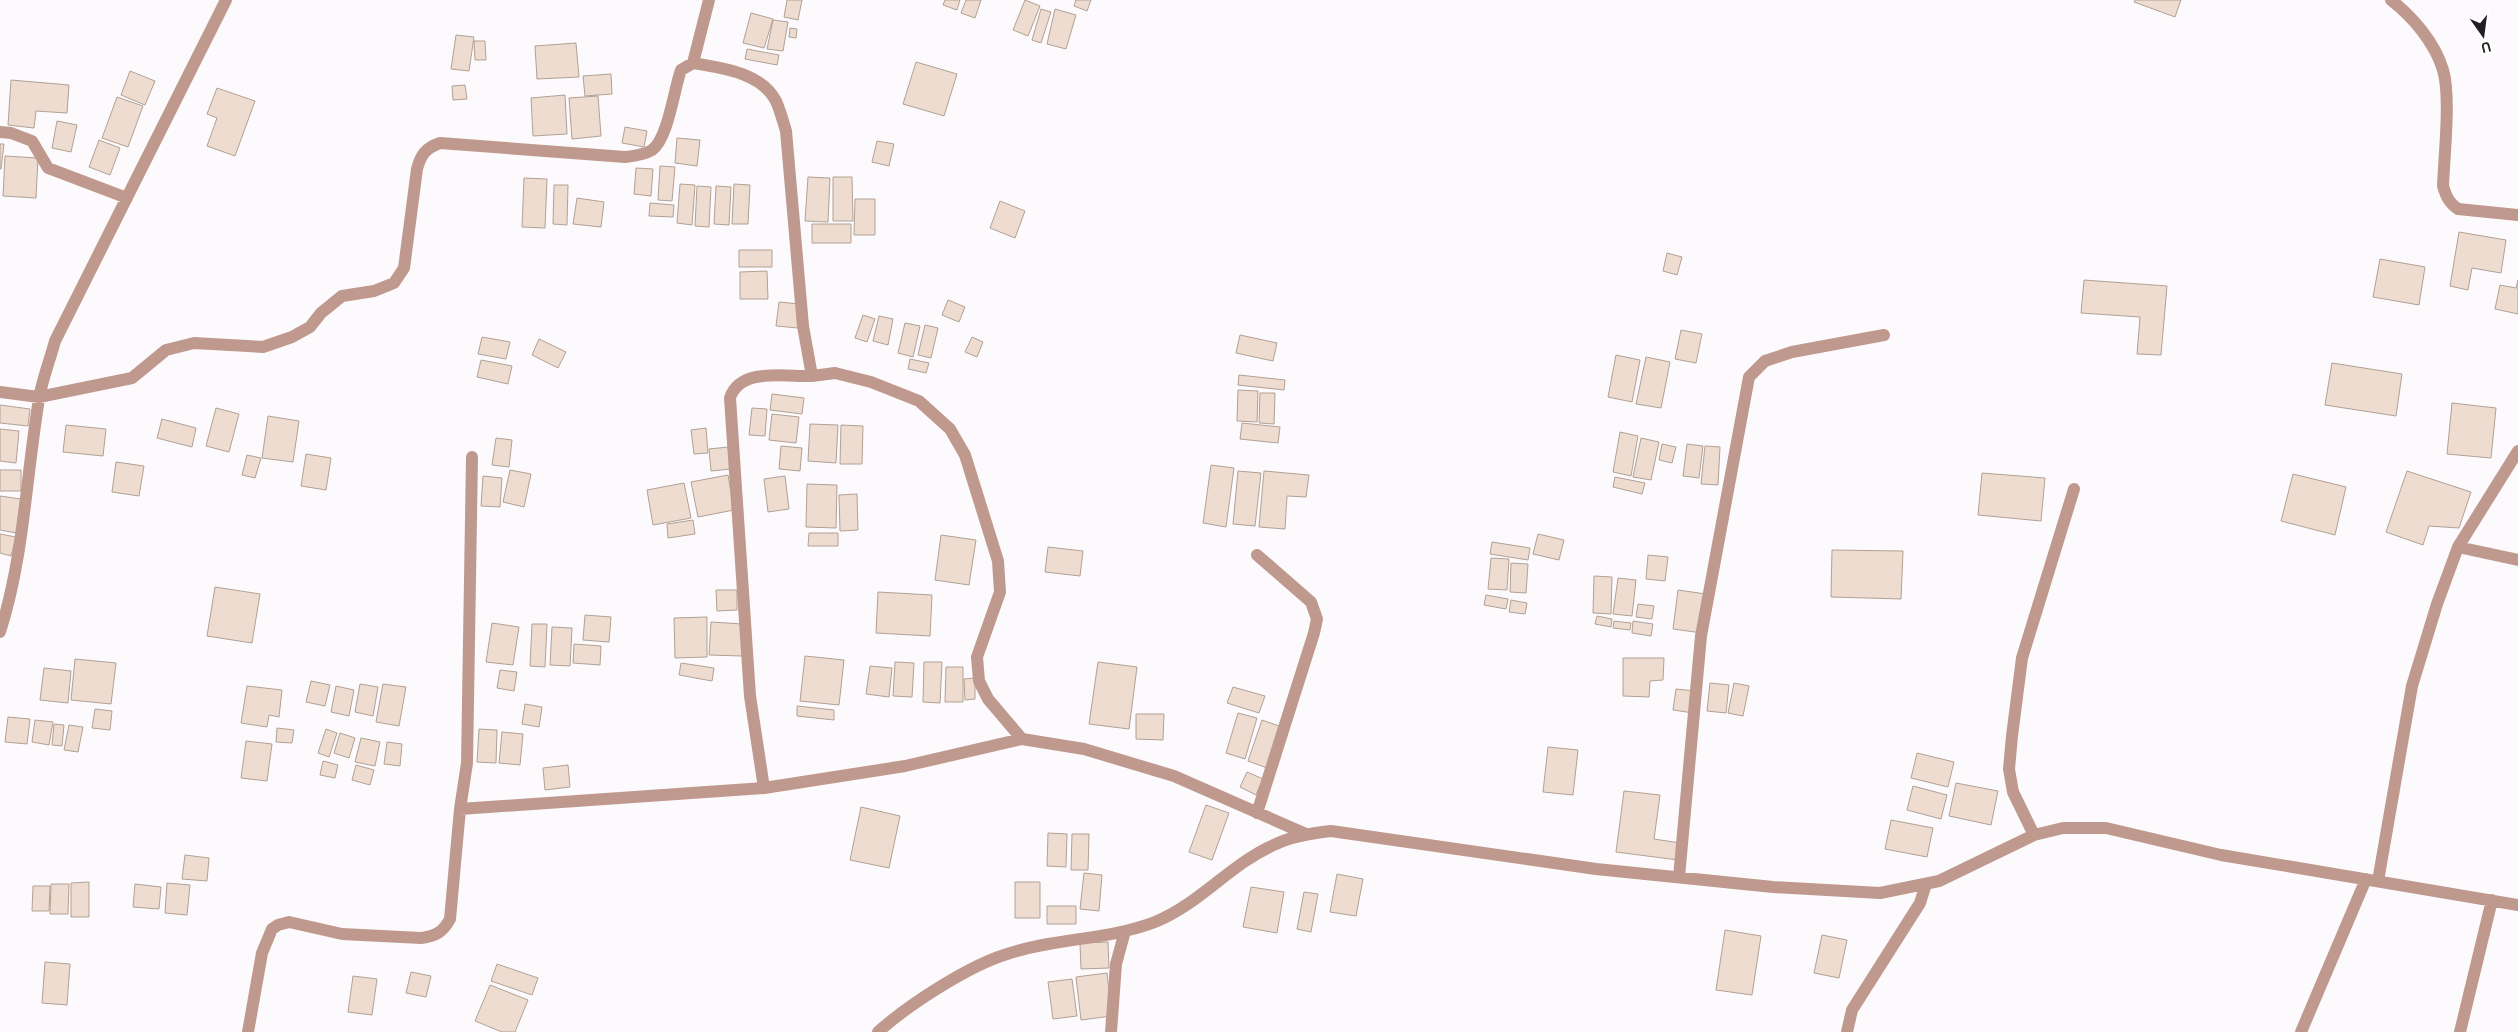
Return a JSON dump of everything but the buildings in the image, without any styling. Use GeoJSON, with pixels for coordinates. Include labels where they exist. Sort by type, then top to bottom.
{"type":"FeatureCollection","features":[{"type":"Feature","properties":{"kind":"street"},"geometry":{"type":"LineString","coordinates":[[0,632],[8,608],[17,560],[39,398],[55,341],[226,0]]}},
{"type":"Feature","properties":{"kind":"street"},"geometry":{"type":"LineString","coordinates":[[0,392],[39,398],[132,378],[166,350],[194,343],[263,347],[292,337],[310,327],[321,314],[342,296],[374,291],[394,284],[404,268],[420,157],[428,148],[440,143],[625,157],[639,155],[652,149],[661,140],[681,70],[692,63],[709,0]]}},
{"type":"Feature","properties":{"kind":"street"},"geometry":{"type":"LineString","coordinates":[[2392,0],[2411,16],[2435,53],[2443,70],[2446,87],[2444,186],[2451,205],[2458,210],[2518,215]]}},
{"type":"Feature","properties":{"kind":"street"},"geometry":{"type":"LineString","coordinates":[[692,63],[743,72],[770,92],[776,101],[786,131],[803,326],[812,376]]}},
{"type":"Feature","properties":{"kind":"street"},"geometry":{"type":"LineString","coordinates":[[0,132],[11,133],[32,141],[48,168],[126,198]]}},
{"type":"Feature","properties":{"kind":"street"},"geometry":{"type":"LineString","coordinates":[[1679,877],[1701,636],[1749,377],[1765,361],[1792,352],[1884,335]]}},
{"type":"Feature","properties":{"kind":"street"},"geometry":{"type":"LineString","coordinates":[[764,788],[750,696],[730,398],[733,389],[745,380],[762,376],[812,376],[835,373],[871,382],[918,401],[950,429],[965,455],[998,562],[1000,592],[977,657],[979,681],[988,699],[1022,739]]}},
{"type":"Feature","properties":{"kind":"street"},"geometry":{"type":"LineString","coordinates":[[2300,1032],[2372,880],[2412,686],[2437,604],[2458,548],[2518,451]]}},
{"type":"Feature","properties":{"kind":"street"},"geometry":{"type":"LineString","coordinates":[[248,1032],[262,953],[272,929],[278,925],[289,922],[342,934],[421,938],[434,936],[444,930],[450,919],[460,809],[467,763],[472,457]]}},
{"type":"Feature","properties":{"kind":"street"},"geometry":{"type":"LineString","coordinates":[[2034,835],[2013,792],[2009,769],[2012,736],[2022,658],[2074,489]]}},
{"type":"Feature","properties":{"kind":"street"},"geometry":{"type":"LineString","coordinates":[[2458,548],[2518,560]]}},
{"type":"Feature","properties":{"kind":"street"},"geometry":{"type":"LineString","coordinates":[[1257,555],[1310,602],[1317,619],[1257,813]]}},
{"type":"Feature","properties":{"kind":"street"},"geometry":{"type":"LineString","coordinates":[[460,809],[764,788],[905,766],[1022,739],[1084,749],[1174,776],[1306,834]]}},
{"type":"Feature","properties":{"kind":"street"},"geometry":{"type":"LineString","coordinates":[[878,1032],[899,1013],[979,966],[1007,954],[1126,931],[1179,911],[1232,871],[1275,844],[1306,834],[1331,831],[1365,834],[1484,854],[1679,877],[1773,886],[1880,893],[1939,881],[1976,865],[2034,835],[2063,828],[2106,828],[2221,855],[2518,905]]}},
{"type":"Feature","properties":{"kind":"street"},"geometry":{"type":"LineString","coordinates":[[1847,1032],[1852,1010],[1920,903],[1926,884]]}},
{"type":"Feature","properties":{"kind":"street"},"geometry":{"type":"LineString","coordinates":[[2460,1032],[2492,900]]}},
{"type":"Feature","properties":{"kind":"street"},"geometry":{"type":"LineString","coordinates":[[1111,1032],[1116,964],[1126,931]]}}]}
